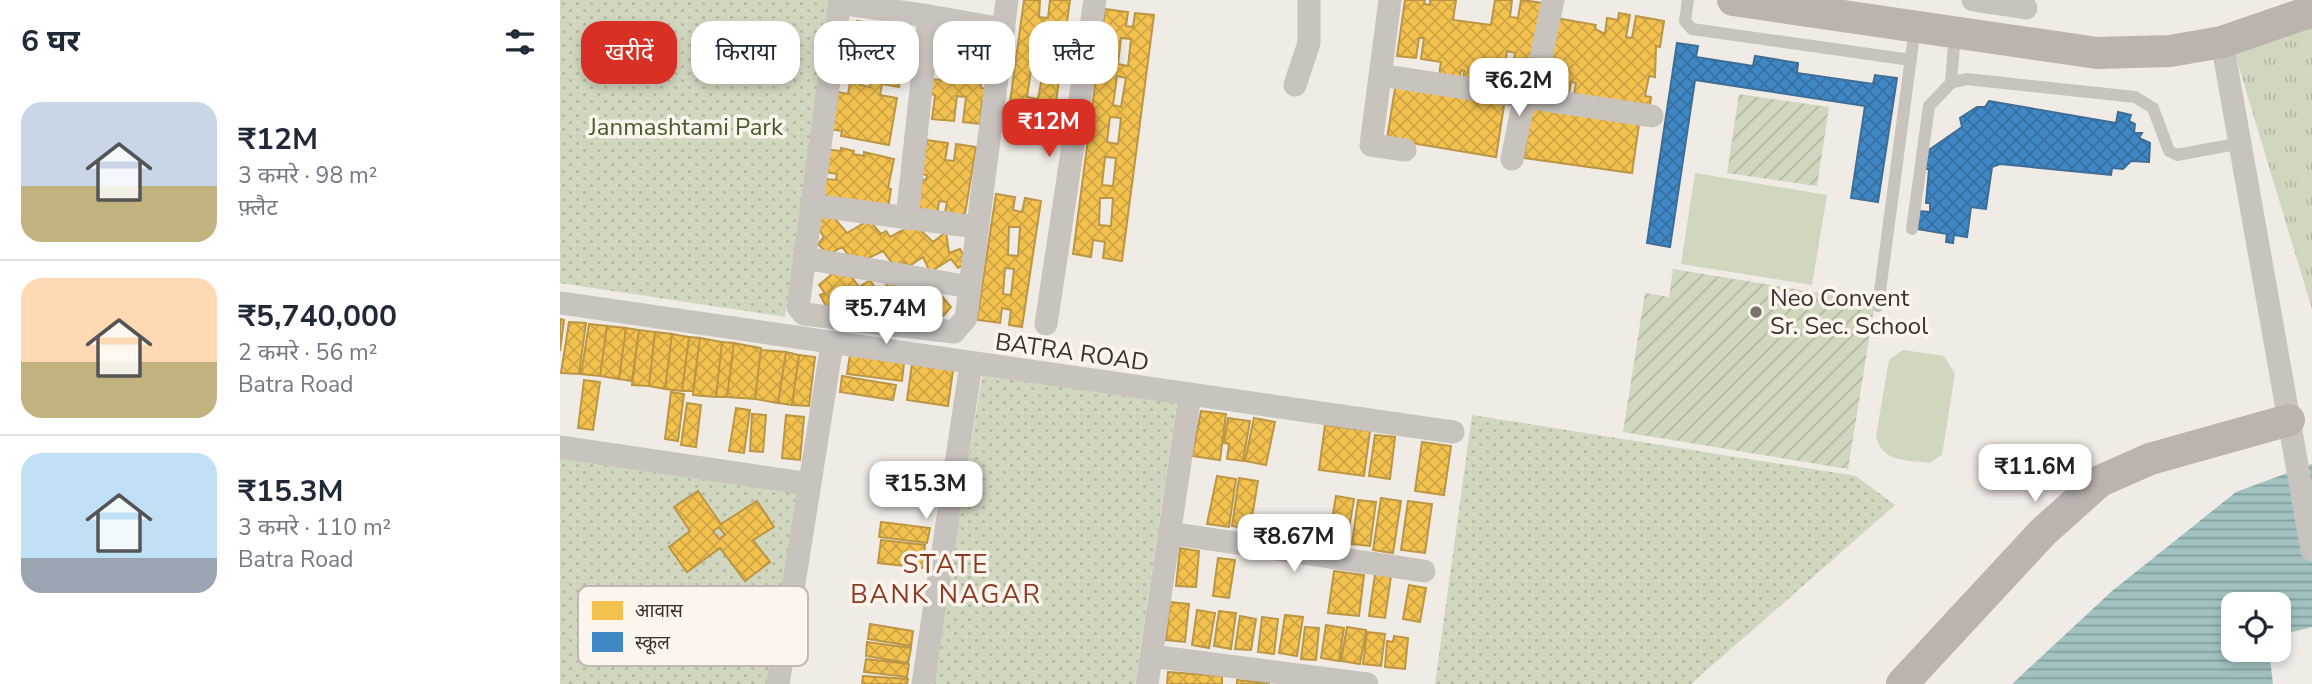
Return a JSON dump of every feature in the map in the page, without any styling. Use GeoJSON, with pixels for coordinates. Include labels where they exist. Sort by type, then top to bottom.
{"type":"FeatureCollection","features":[{"type":"Feature","properties":{"kind":"street"},"geometry":{"type":"LineString","coordinates":[[1005,21],[1007,0]]}},
{"type":"Feature","properties":{"kind":"street"},"geometry":{"type":"LineString","coordinates":[[1046,324],[1095,0]]}},
{"type":"Feature","properties":{"kind":"street"},"geometry":{"type":"LineString","coordinates":[[1295,85],[1310,44],[1309,0]]}},
{"type":"Feature","properties":{"kind":"street"},"geometry":{"type":"LineString","coordinates":[[1390,0],[1371,145],[1405,150]]}},
{"type":"Feature","properties":{"kind":"street"},"geometry":{"type":"LineString","coordinates":[[1512,159],[1521,114],[1538,72],[1553,0]]}},
{"type":"Feature","properties":{"kind":"street"},"geometry":{"type":"LineString","coordinates":[[1973,0],[2026,4],[2020,42]]}},
{"type":"Feature","properties":{"kind":"street"},"geometry":{"type":"LineString","coordinates":[[958,21],[840,1],[797,307],[804,314],[954,332],[966,318],[996,84]]}},
{"type":"Feature","properties":{"kind":"street"},"geometry":{"type":"LineString","coordinates":[[1744,1],[2097,54],[2170,51],[2222,42],[2312,11]]}},
{"type":"Feature","properties":{"kind":"street"},"geometry":{"type":"LineString","coordinates":[[907,219],[929,16]]}},
{"type":"Feature","properties":{"kind":"street"},"geometry":{"type":"LineString","coordinates":[[2222,42],[2312,550]]}},
{"type":"Feature","properties":{"kind":"street"},"geometry":{"type":"LineString","coordinates":[[1392,77],[1448,88],[1652,116]]}},
{"type":"Feature","properties":{"kind":"street"},"geometry":{"type":"LineString","coordinates":[[812,205],[976,227]]}},
{"type":"Feature","properties":{"kind":"street"},"geometry":{"type":"LineString","coordinates":[[805,258],[969,287]]}},
{"type":"Feature","properties":{"kind":"street","name":"BATRA ROAD"},"geometry":{"type":"LineString","coordinates":[[560,303],[1453,432]]}},
{"type":"Feature","properties":{"kind":"street"},"geometry":{"type":"LineString","coordinates":[[794,586],[832,344]]}},
{"type":"Feature","properties":{"kind":"street"},"geometry":{"type":"LineString","coordinates":[[923,684],[971,364]]}},
{"type":"Feature","properties":{"kind":"street"},"geometry":{"type":"LineString","coordinates":[[1147,684],[1190,395]]}},
{"type":"Feature","properties":{"kind":"street"},"geometry":{"type":"LineString","coordinates":[[1902,684],[2043,532],[2100,481],[2150,459],[2291,434]]}},
{"type":"Feature","properties":{"kind":"street"},"geometry":{"type":"LineString","coordinates":[[560,447],[810,484]]}},
{"type":"Feature","properties":{"kind":"street"},"geometry":{"type":"LineString","coordinates":[[1169,533],[1424,571]]}},
{"type":"Feature","properties":{"kind":"street"},"geometry":{"type":"LineString","coordinates":[[1151,656],[1289,679],[1359,683]]}},
{"type":"Feature","properties":{"kind":"street"},"geometry":{"type":"LineString","coordinates":[[778,684],[781,666]]}},
{"type":"Feature","properties":{"kind":"lane"},"geometry":{"type":"LineString","coordinates":[[1688,0],[1685,21],[1692,29],[1911,60]]}},
{"type":"Feature","properties":{"kind":"lane"},"geometry":{"type":"LineString","coordinates":[[1878,306],[1915,27]]}},
{"type":"Feature","properties":{"kind":"lane"},"geometry":{"type":"LineString","coordinates":[[1951,83],[1955,33]]}},
{"type":"Feature","properties":{"kind":"lane"},"geometry":{"type":"LineString","coordinates":[[1912,229],[1929,106],[1951,83],[1966,79],[2135,97],[2152,108],[2169,151],[2177,155],[2241,143]]}},
{"type":"Feature","properties":{"kind":"green space","name":"Janmashtami Park"},"geometry":{"type":"Polygon","coordinates":[[[560,0],[834,0],[831,21],[814,21],[814,84],[821,84],[785,317],[560,283],[560,0]]]}},
{"type":"Feature","properties":{"kind":"green space"},"geometry":{"type":"Polygon","coordinates":[[[2312,21],[2312,309],[2234,51],[2312,21]]]}},
{"type":"Feature","properties":{"kind":"green space"},"geometry":{"type":"Polygon","coordinates":[[[1739,94],[1829,107],[1817,186],[1727,173],[1739,94]]]}},
{"type":"Feature","properties":{"kind":"green space"},"geometry":{"type":"Polygon","coordinates":[[[1695,173],[1827,195],[1812,285],[1681,264],[1695,173]]]}},
{"type":"Feature","properties":{"kind":"green space"},"geometry":{"type":"Polygon","coordinates":[[[1673,269],[1875,302],[1848,469],[1623,432],[1645,293],[1669,297],[1673,269]]]}},
{"type":"Feature","properties":{"kind":"green space"},"geometry":{"type":"Polygon","coordinates":[[[1903,350],[1944,356],[1955,374],[1942,455],[1929,463],[1903,460],[1889,455],[1883,451],[1876,436],[1889,360],[1903,350]]]}},
{"type":"Feature","properties":{"kind":"green space"},"geometry":{"type":"Polygon","coordinates":[[[982,375],[1177,402],[1135,684],[933,684],[982,375]]]}},
{"type":"Feature","properties":{"kind":"green space"},"geometry":{"type":"Polygon","coordinates":[[[1472,415],[1856,476],[1895,505],[1691,684],[1435,684],[1472,415]]]}},
{"type":"Feature","properties":{"kind":"green space"},"geometry":{"type":"Polygon","coordinates":[[[560,458],[800,491],[785,586],[578,586],[578,666],[772,666],[769,684],[560,684],[560,458]]]}},
{"type":"Feature","properties":{"kind":"water"},"geometry":{"type":"Polygon","coordinates":[[[2312,464],[2312,627],[2291,633],[2291,592],[2221,592],[2221,662],[2270,662],[2273,684],[2012,684],[2112,591],[2236,492],[2312,464]]]}},
{"type":"Feature","properties":{"kind":"building: आवास"},"geometry":{"type":"Polygon","coordinates":[[[1024,0],[1040,0],[1039,17],[1048,18],[1050,0],[1070,0],[1067,21],[1029,21],[1027,97],[1038,99],[1041,84],[1058,84],[1052,131],[1035,128],[1038,112],[1027,110],[1025,127],[1007,124],[1012,84],[1015,84],[1024,0]]]}},
{"type":"Feature","properties":{"kind":"building: आवास"},"geometry":{"type":"Polygon","coordinates":[[[1405,0],[1425,0],[1424,4],[1430,5],[1430,0],[1456,0],[1453,20],[1491,25],[1495,0],[1512,0],[1510,17],[1518,18],[1521,0],[1544,3],[1533,76],[1512,73],[1515,53],[1507,51],[1504,71],[1481,68],[1478,89],[1462,87],[1464,71],[1461,70],[1458,86],[1438,83],[1441,62],[1421,59],[1424,38],[1419,38],[1416,58],[1397,56],[1405,0]]]}},
{"type":"Feature","properties":{"kind":"building: आवास"},"geometry":{"type":"Polygon","coordinates":[[[1105,9],[1128,12],[1126,26],[1133,27],[1135,13],[1154,15],[1122,261],[1103,258],[1105,242],[1093,240],[1091,257],[1073,254],[1095,84],[1116,84],[1113,105],[1121,107],[1126,78],[1118,76],[1118,64],[1118,21],[1103,21],[1105,9]],[[1121,38],[1118,64],[1128,66],[1131,39],[1121,38]],[[1110,117],[1107,142],[1118,144],[1121,118],[1110,117]],[[1105,157],[1102,185],[1113,186],[1116,158],[1105,157]],[[1100,198],[1099,225],[1111,226],[1113,198],[1100,198]]]}},
{"type":"Feature","properties":{"kind":"building: आवास"},"geometry":{"type":"Polygon","coordinates":[[[1619,13],[1630,15],[1626,37],[1632,38],[1636,16],[1664,21],[1660,47],[1656,46],[1655,77],[1649,76],[1645,96],[1651,97],[1649,112],[1573,100],[1576,83],[1571,82],[1568,99],[1543,95],[1556,18],[1596,25],[1595,29],[1605,34],[1607,18],[1618,20],[1619,13]]]}},
{"type":"Feature","properties":{"kind":"building: आवास"},"geometry":{"type":"Polygon","coordinates":[[[931,79],[933,84],[981,84],[981,88],[988,89],[987,101],[982,101],[980,124],[963,122],[966,97],[957,96],[954,121],[932,119],[935,95],[929,94],[931,79]]]}},
{"type":"Feature","properties":{"kind":"building: आवास"},"geometry":{"type":"Polygon","coordinates":[[[1396,82],[1505,99],[1496,157],[1387,139],[1396,82]]]}},
{"type":"Feature","properties":{"kind":"building: आवास"},"geometry":{"type":"Polygon","coordinates":[[[850,84],[870,87],[871,84],[882,84],[880,95],[897,98],[889,145],[841,136],[842,131],[824,128],[838,92],[848,94],[850,84]]]}},
{"type":"Feature","properties":{"kind":"building: आवास"},"geometry":{"type":"Polygon","coordinates":[[[1533,101],[1640,117],[1632,173],[1524,158],[1533,101]]]}},
{"type":"Feature","properties":{"kind":"building: आवास"},"geometry":{"type":"Polygon","coordinates":[[[927,140],[948,143],[945,160],[954,161],[956,144],[976,147],[964,220],[944,218],[947,202],[939,201],[937,216],[918,213],[918,179],[926,180],[927,175],[919,174],[927,140]]]}},
{"type":"Feature","properties":{"kind":"building: आवास"},"geometry":{"type":"Polygon","coordinates":[[[841,148],[854,151],[853,154],[864,156],[864,152],[894,159],[888,188],[891,189],[887,214],[814,200],[818,178],[836,180],[837,174],[819,171],[823,149],[841,151],[841,148]]]}},
{"type":"Feature","properties":{"kind":"building: आवास"},"geometry":{"type":"Polygon","coordinates":[[[996,194],[1015,197],[1013,210],[1022,212],[1025,198],[1041,201],[1022,327],[1009,325],[1011,310],[1002,308],[1000,323],[977,320],[996,194]],[[1009,227],[1008,255],[1018,256],[1020,227],[1009,227]],[[1005,268],[1003,294],[1011,295],[1014,269],[1005,268]]]}},
{"type":"Feature","properties":{"kind":"building: आवास"},"geometry":{"type":"Polygon","coordinates":[[[829,212],[847,233],[869,220],[881,234],[886,231],[890,237],[914,224],[933,242],[946,232],[949,253],[960,249],[967,262],[958,268],[951,259],[930,272],[923,257],[908,267],[904,262],[896,268],[883,251],[856,264],[842,247],[828,255],[818,244],[824,237],[813,220],[829,212]]]}},
{"type":"Feature","properties":{"kind":"building: आवास"},"geometry":{"type":"Polygon","coordinates":[[[826,265],[846,269],[859,287],[870,280],[878,292],[887,285],[884,280],[889,275],[900,293],[911,285],[920,296],[929,281],[951,307],[943,316],[938,311],[916,325],[899,304],[875,320],[862,301],[832,317],[820,295],[825,293],[819,285],[831,275],[826,265]]]}},
{"type":"Feature","properties":{"kind":"building: आवास"},"geometry":{"type":"Polygon","coordinates":[[[560,319],[564,320],[560,351],[560,319]]]}},
{"type":"Feature","properties":{"kind":"building: आवास"},"geometry":{"type":"Polygon","coordinates":[[[569,322],[586,323],[579,374],[561,373],[569,322]]]}},
{"type":"Feature","properties":{"kind":"building: आवास"},"geometry":{"type":"Polygon","coordinates":[[[589,324],[607,326],[600,376],[581,374],[589,324]]]}},
{"type":"Feature","properties":{"kind":"building: आवास"},"geometry":{"type":"Polygon","coordinates":[[[607,326],[626,328],[619,379],[600,376],[607,326]]]}},
{"type":"Feature","properties":{"kind":"building: आवास"},"geometry":{"type":"Polygon","coordinates":[[[626,328],[639,330],[632,381],[619,379],[626,328]]]}},
{"type":"Feature","properties":{"kind":"building: आवास"},"geometry":{"type":"Polygon","coordinates":[[[639,330],[655,332],[649,386],[632,385],[639,330]]]}},
{"type":"Feature","properties":{"kind":"building: आवास"},"geometry":{"type":"Polygon","coordinates":[[[655,332],[672,334],[665,389],[649,386],[655,332]]]}},
{"type":"Feature","properties":{"kind":"building: आवास"},"geometry":{"type":"Polygon","coordinates":[[[672,334],[689,337],[682,391],[665,389],[672,334]]]}},
{"type":"Feature","properties":{"kind":"building: आवास"},"geometry":{"type":"Polygon","coordinates":[[[689,337],[700,338],[693,391],[682,391],[689,337]]]}},
{"type":"Feature","properties":{"kind":"building: आवास"},"geometry":{"type":"Polygon","coordinates":[[[700,338],[722,342],[716,397],[693,395],[700,338]]]}},
{"type":"Feature","properties":{"kind":"building: आवास"},"geometry":{"type":"Polygon","coordinates":[[[722,342],[734,343],[727,397],[716,397],[722,342]]]}},
{"type":"Feature","properties":{"kind":"building: आवास"},"geometry":{"type":"Polygon","coordinates":[[[734,343],[761,348],[755,399],[727,397],[734,343]]]}},
{"type":"Feature","properties":{"kind":"building: आवास"},"geometry":{"type":"Polygon","coordinates":[[[761,350],[786,352],[778,403],[755,399],[761,350]]]}},
{"type":"Feature","properties":{"kind":"building: आवास"},"geometry":{"type":"Polygon","coordinates":[[[786,352],[799,355],[792,405],[778,403],[786,352]]]}},
{"type":"Feature","properties":{"kind":"building: आवास"},"geometry":{"type":"Polygon","coordinates":[[[799,355],[815,357],[809,406],[792,405],[799,355]]]}},
{"type":"Feature","properties":{"kind":"building: आवास"},"geometry":{"type":"Polygon","coordinates":[[[850,355],[904,363],[902,381],[847,374],[850,355]]]}},
{"type":"Feature","properties":{"kind":"building: आवास"},"geometry":{"type":"Polygon","coordinates":[[[912,364],[953,370],[948,406],[907,400],[912,364]]]}},
{"type":"Feature","properties":{"kind":"building: आवास"},"geometry":{"type":"Polygon","coordinates":[[[842,376],[896,385],[893,400],[840,392],[842,376]]]}},
{"type":"Feature","properties":{"kind":"building: आवास"},"geometry":{"type":"Polygon","coordinates":[[[584,380],[600,382],[593,430],[578,428],[584,380]]]}},
{"type":"Feature","properties":{"kind":"building: आवास"},"geometry":{"type":"Polygon","coordinates":[[[671,392],[684,394],[678,441],[665,439],[671,392]]]}},
{"type":"Feature","properties":{"kind":"building: आवास"},"geometry":{"type":"Polygon","coordinates":[[[687,403],[701,405],[696,447],[681,445],[687,403]]]}},
{"type":"Feature","properties":{"kind":"building: आवास"},"geometry":{"type":"Polygon","coordinates":[[[736,408],[750,410],[744,453],[729,451],[736,408]]]}},
{"type":"Feature","properties":{"kind":"building: आवास"},"geometry":{"type":"Polygon","coordinates":[[[1201,411],[1226,414],[1220,460],[1192,456],[1201,411]]]}},
{"type":"Feature","properties":{"kind":"building: आवास"},"geometry":{"type":"Polygon","coordinates":[[[752,414],[766,415],[763,452],[750,451],[752,414]]]}},
{"type":"Feature","properties":{"kind":"building: आवास"},"geometry":{"type":"Polygon","coordinates":[[[786,415],[804,417],[800,460],[782,458],[786,415]]]}},
{"type":"Feature","properties":{"kind":"building: आवास"},"geometry":{"type":"Polygon","coordinates":[[[1228,418],[1250,421],[1243,461],[1227,459],[1229,444],[1224,443],[1228,418]]]}},
{"type":"Feature","properties":{"kind":"building: आवास"},"geometry":{"type":"Polygon","coordinates":[[[1254,418],[1275,422],[1266,465],[1245,461],[1254,418]]]}},
{"type":"Feature","properties":{"kind":"building: आवास"},"geometry":{"type":"Polygon","coordinates":[[[1325,425],[1370,431],[1364,476],[1319,470],[1325,425]]]}},
{"type":"Feature","properties":{"kind":"building: आवास"},"geometry":{"type":"Polygon","coordinates":[[[1375,435],[1395,437],[1390,479],[1369,476],[1375,435]]]}},
{"type":"Feature","properties":{"kind":"building: आवास"},"geometry":{"type":"Polygon","coordinates":[[[1422,442],[1451,446],[1444,495],[1415,491],[1422,442]]]}},
{"type":"Feature","properties":{"kind":"building: आवास"},"geometry":{"type":"Polygon","coordinates":[[[1217,476],[1236,479],[1229,527],[1207,524],[1217,476]]]}},
{"type":"Feature","properties":{"kind":"building: आवास"},"geometry":{"type":"Polygon","coordinates":[[[1239,478],[1258,481],[1250,529],[1232,526],[1239,478]]]}},
{"type":"Feature","properties":{"kind":"building: आवास"},"geometry":{"type":"Polygon","coordinates":[[[890,486],[935,492],[933,507],[888,501],[890,486]]]}},
{"type":"Feature","properties":{"kind":"building: आवास"},"geometry":{"type":"Polygon","coordinates":[[[698,491],[721,524],[757,501],[774,527],[753,540],[770,562],[745,581],[720,548],[687,572],[669,547],[690,531],[674,507],[698,491]],[[719,527],[713,531],[719,539],[725,535],[719,527]]]}},
{"type":"Feature","properties":{"kind":"building: आवास"},"geometry":{"type":"Polygon","coordinates":[[[1336,496],[1354,499],[1346,546],[1328,543],[1336,496]]]}},
{"type":"Feature","properties":{"kind":"building: आवास"},"geometry":{"type":"Polygon","coordinates":[[[1381,498],[1401,501],[1393,553],[1373,550],[1381,498]]]}},
{"type":"Feature","properties":{"kind":"building: आवास"},"geometry":{"type":"Polygon","coordinates":[[[1358,500],[1376,502],[1370,546],[1352,544],[1358,500]]]}},
{"type":"Feature","properties":{"kind":"building: आवास"},"geometry":{"type":"Polygon","coordinates":[[[1408,501],[1432,504],[1425,553],[1401,550],[1408,501]]]}},
{"type":"Feature","properties":{"kind":"building: आवास"},"geometry":{"type":"Polygon","coordinates":[[[881,522],[930,528],[927,543],[879,537],[881,522]]]}},
{"type":"Feature","properties":{"kind":"building: आवास"},"geometry":{"type":"Polygon","coordinates":[[[881,540],[925,545],[923,568],[878,563],[881,540]]]}},
{"type":"Feature","properties":{"kind":"building: आवास"},"geometry":{"type":"Polygon","coordinates":[[[1180,548],[1199,551],[1196,587],[1176,586],[1180,548]]]}},
{"type":"Feature","properties":{"kind":"building: आवास"},"geometry":{"type":"Polygon","coordinates":[[[1218,558],[1235,560],[1229,598],[1213,596],[1218,558]]]}},
{"type":"Feature","properties":{"kind":"building: आवास"},"geometry":{"type":"Polygon","coordinates":[[[1334,571],[1364,575],[1359,616],[1328,613],[1334,571]]]}},
{"type":"Feature","properties":{"kind":"building: आवास"},"geometry":{"type":"Polygon","coordinates":[[[1375,574],[1391,576],[1385,618],[1369,616],[1375,574]]]}},
{"type":"Feature","properties":{"kind":"building: आवास"},"geometry":{"type":"Polygon","coordinates":[[[1409,585],[1426,588],[1420,622],[1403,619],[1409,585]]]}},
{"type":"Feature","properties":{"kind":"building: आवास"},"geometry":{"type":"Polygon","coordinates":[[[1170,602],[1189,604],[1185,642],[1166,640],[1170,602]]]}},
{"type":"Feature","properties":{"kind":"building: आवास"},"geometry":{"type":"Polygon","coordinates":[[[1197,610],[1215,613],[1209,648],[1192,645],[1197,610]]]}},
{"type":"Feature","properties":{"kind":"building: आवास"},"geometry":{"type":"Polygon","coordinates":[[[1219,611],[1236,613],[1231,649],[1214,646],[1219,611]]]}},
{"type":"Feature","properties":{"kind":"building: आवास"},"geometry":{"type":"Polygon","coordinates":[[[1285,615],[1303,617],[1297,656],[1279,653],[1285,615]]]}},
{"type":"Feature","properties":{"kind":"building: आवास"},"geometry":{"type":"Polygon","coordinates":[[[1240,616],[1256,619],[1251,650],[1235,649],[1240,616]]]}},
{"type":"Feature","properties":{"kind":"building: आवास"},"geometry":{"type":"Polygon","coordinates":[[[1262,617],[1278,619],[1274,654],[1258,652],[1262,617]]]}},
{"type":"Feature","properties":{"kind":"building: आवास"},"geometry":{"type":"Polygon","coordinates":[[[870,624],[913,631],[911,646],[868,639],[870,624]]]}},
{"type":"Feature","properties":{"kind":"building: आवास"},"geometry":{"type":"Polygon","coordinates":[[[1326,625],[1344,628],[1339,661],[1321,658],[1326,625]]]}},
{"type":"Feature","properties":{"kind":"building: आवास"},"geometry":{"type":"Polygon","coordinates":[[[1305,627],[1319,628],[1316,660],[1301,659],[1305,627]]]}},
{"type":"Feature","properties":{"kind":"building: आवास"},"geometry":{"type":"Polygon","coordinates":[[[1347,627],[1366,630],[1360,664],[1341,661],[1347,627]]]}},
{"type":"Feature","properties":{"kind":"building: आवास"},"geometry":{"type":"Polygon","coordinates":[[[1367,632],[1385,634],[1381,666],[1363,664],[1367,632]]]}},
{"type":"Feature","properties":{"kind":"building: आवास"},"geometry":{"type":"Polygon","coordinates":[[[1394,636],[1408,638],[1405,669],[1385,667],[1387,641],[1393,642],[1394,636]]]}},
{"type":"Feature","properties":{"kind":"building: आवास"},"geometry":{"type":"Polygon","coordinates":[[[867,642],[911,648],[908,663],[866,656],[867,642]]]}},
{"type":"Feature","properties":{"kind":"building: आवास"},"geometry":{"type":"Polygon","coordinates":[[[866,659],[909,664],[907,677],[864,672],[866,659]]]}},
{"type":"Feature","properties":{"kind":"building: आवास"},"geometry":{"type":"Polygon","coordinates":[[[1168,672],[1222,676],[1222,684],[1167,684],[1168,672]]]}},
{"type":"Feature","properties":{"kind":"building: आवास"},"geometry":{"type":"Polygon","coordinates":[[[863,676],[908,679],[907,684],[862,684],[863,676]]]}},
{"type":"Feature","properties":{"kind":"building: आवास"},"geometry":{"type":"Polygon","coordinates":[[[1237,680],[1269,683],[1269,684],[1237,684],[1237,680]]]}},
{"type":"Feature","properties":{"kind":"building: स्कूल"},"geometry":{"type":"Polygon","coordinates":[[[1677,43],[1698,46],[1696,57],[1753,66],[1755,56],[1798,63],[1797,73],[1873,84],[1875,75],[1897,78],[1878,202],[1851,198],[1865,106],[1695,80],[1670,247],[1647,243],[1677,43]]]}},
{"type":"Feature","properties":{"kind":"building: स्कूल"},"geometry":{"type":"Polygon","coordinates":[[[1989,101],[2116,123],[2118,112],[2131,115],[2129,121],[2135,124],[2134,133],[2142,133],[2139,138],[2150,143],[2149,162],[2131,161],[2123,169],[2112,168],[2111,175],[2000,164],[1992,167],[1986,209],[1971,207],[1967,237],[1954,235],[1953,243],[1946,242],[1947,234],[1917,229],[1919,211],[1930,212],[1930,203],[1926,203],[1929,169],[1925,169],[1926,152],[1962,127],[1960,118],[1977,107],[1985,107],[1989,101]]]}},
{"type":"Feature","properties":{"kind":"place","name":"Neo Convent Sr. Sec. School"},"geometry":{"type":"Point","coordinates":[1756,312]}},
{"type":"Feature","properties":{"kind":"district","name":"STATE BANK NAGAR"},"geometry":{"type":"Point","coordinates":[946,579]}}]}
